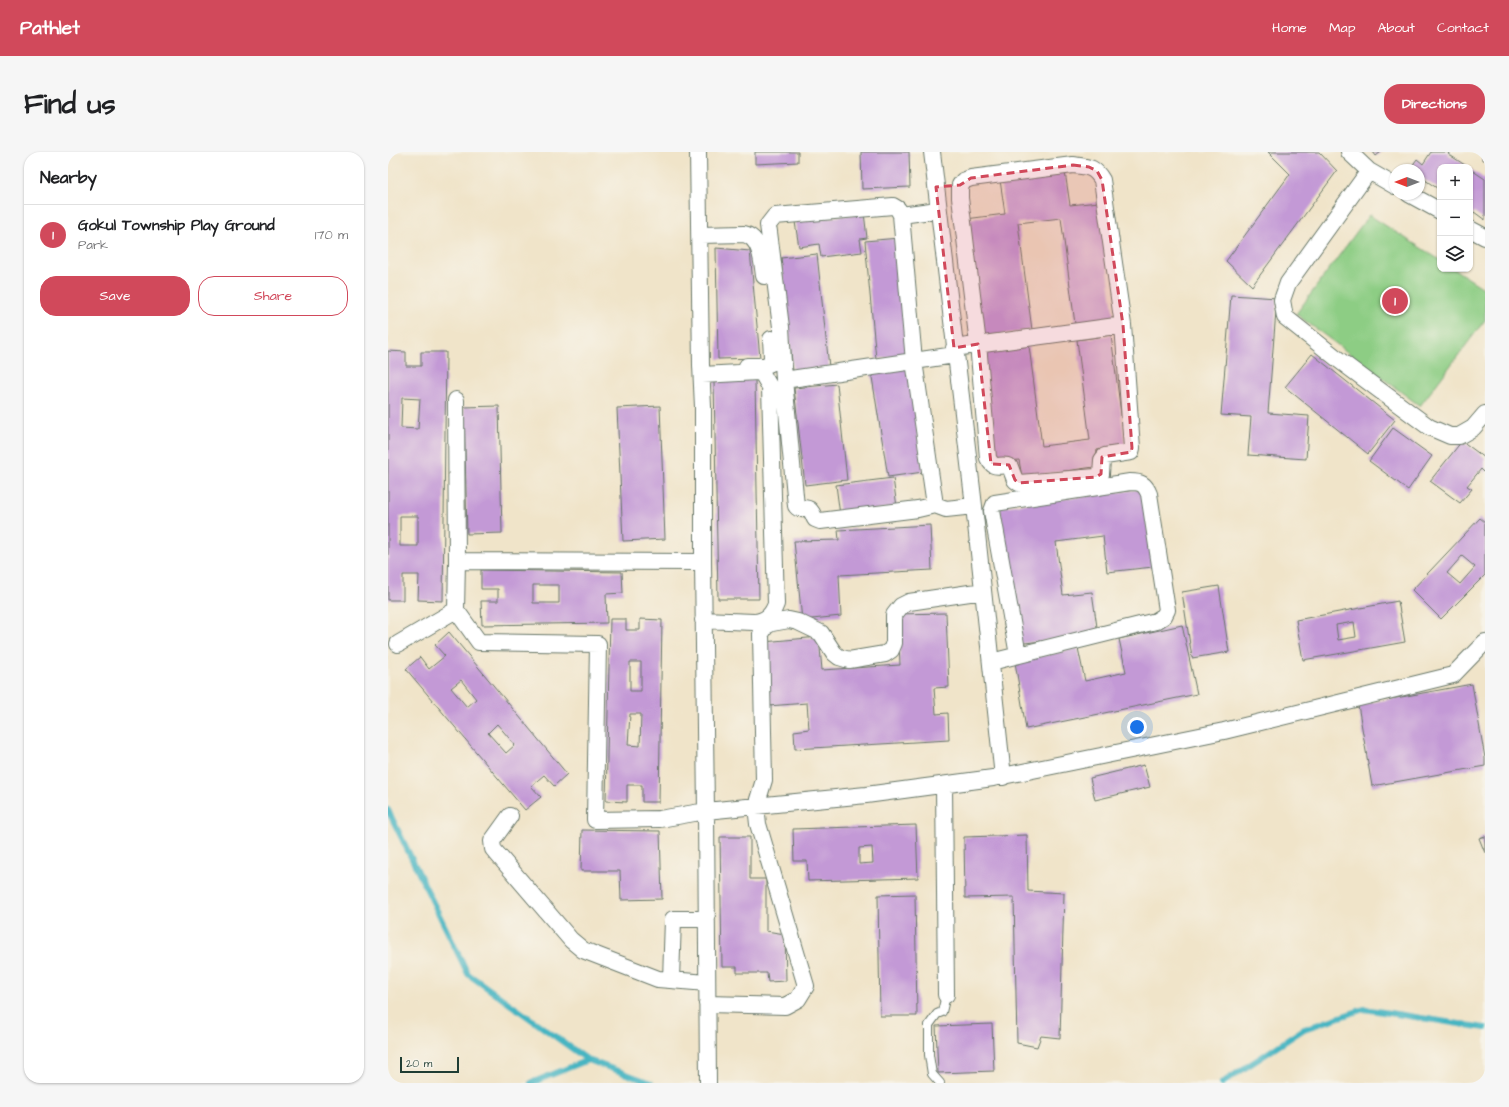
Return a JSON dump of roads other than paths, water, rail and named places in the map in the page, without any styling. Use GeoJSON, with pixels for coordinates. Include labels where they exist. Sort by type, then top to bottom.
{"type":"FeatureCollection","features":[{"type":"Feature","properties":{"kind":"street"},"geometry":{"type":"LineString","coordinates":[[698,152],[703,407],[703,620],[708,1083]]}},
{"type":"Feature","properties":{"kind":"street"},"geometry":{"type":"LineString","coordinates":[[932,152],[954,352],[974,506],[1003,777]]}},
{"type":"Feature","properties":{"kind":"street"},"geometry":{"type":"LineString","coordinates":[[1349,152],[1369,171],[1389,183]]}},
{"type":"Feature","properties":{"kind":"street"},"geometry":{"type":"LineString","coordinates":[[1073,166],[1088,167],[1097,171],[1102,180],[1123,326],[1132,448],[1131,452],[1105,456],[1102,460],[1101,474],[1096,477],[1019,483],[1015,480],[1010,467],[1006,465],[996,466],[991,464],[988,458],[978,344],[960,198],[960,185],[963,181],[971,178],[1073,166]]}},
{"type":"Feature","properties":{"kind":"street"},"geometry":{"type":"LineString","coordinates":[[1369,171],[1288,283],[1282,300],[1284,316],[1339,360],[1428,427],[1450,436],[1459,436],[1473,428],[1485,414]]}},
{"type":"Feature","properties":{"kind":"street"},"geometry":{"type":"LineString","coordinates":[[936,187],[960,185]]}},
{"type":"Feature","properties":{"kind":"street"},"geometry":{"type":"LineString","coordinates":[[1419,200],[1437,210]]}},
{"type":"Feature","properties":{"kind":"street"},"geometry":{"type":"LineString","coordinates":[[935,505],[914,361],[901,215],[898,209],[893,206],[774,216],[768,225],[781,327],[784,380],[796,506],[798,508],[808,508],[813,513],[815,519],[820,521],[918,509],[935,505],[946,509],[974,506]]}},
{"type":"Feature","properties":{"kind":"street"},"geometry":{"type":"LineString","coordinates":[[901,215],[938,210]]}},
{"type":"Feature","properties":{"kind":"street"},"geometry":{"type":"LineString","coordinates":[[1473,231],[1485,237]]}},
{"type":"Feature","properties":{"kind":"street"},"geometry":{"type":"LineString","coordinates":[[700,234],[750,235],[758,245],[763,269],[772,346],[771,363],[764,366],[702,370]]}},
{"type":"Feature","properties":{"kind":"street"},"geometry":{"type":"LineString","coordinates":[[784,380],[914,361],[954,352],[978,344],[1123,326]]}},
{"type":"Feature","properties":{"kind":"street"},"geometry":{"type":"LineString","coordinates":[[702,370],[758,372],[763,375],[770,387],[776,604],[773,612],[765,620],[761,621],[703,620]]}},
{"type":"Feature","properties":{"kind":"street"},"geometry":{"type":"LineString","coordinates":[[456,400],[456,610],[479,642],[598,644],[595,820],[660,818],[706,811],[866,795],[1003,777],[1224,731],[1453,674],[1485,642]]}},
{"type":"Feature","properties":{"kind":"street"},"geometry":{"type":"LineString","coordinates":[[991,662],[1156,622],[1164,616],[1167,610],[1149,494],[1145,486],[1139,482],[1130,482],[995,503],[992,511],[1018,655]]}},
{"type":"Feature","properties":{"kind":"street"},"geometry":{"type":"LineString","coordinates":[[457,561],[703,562]]}},
{"type":"Feature","properties":{"kind":"street"},"geometry":{"type":"LineString","coordinates":[[707,1004],[785,1006],[798,1000],[806,986],[758,824],[756,806],[764,780],[761,634],[766,626],[772,623],[788,620],[798,622],[821,633],[834,653],[839,657],[849,660],[885,654],[891,650],[894,643],[894,615],[901,606],[909,602],[983,591]]}},
{"type":"Feature","properties":{"kind":"street"},"geometry":{"type":"LineString","coordinates":[[398,644],[456,610]]}},
{"type":"Feature","properties":{"kind":"street"},"geometry":{"type":"LineString","coordinates":[[944,785],[946,995]]}},
{"type":"Feature","properties":{"kind":"street"},"geometry":{"type":"LineString","coordinates":[[510,816],[492,841],[493,849],[571,940],[583,950],[658,978],[707,982]]}},
{"type":"Feature","properties":{"kind":"street"},"geometry":{"type":"LineString","coordinates":[[670,980],[673,919],[707,919]]}},
{"type":"Feature","properties":{"kind":"lane"},"geometry":{"type":"LineString","coordinates":[[940,1083],[932,1074],[929,1055],[929,1025],[937,1014],[942,1012],[946,995]]}},
{"type":"Feature","properties":{"kind":"waterway"},"geometry":{"type":"LineString","coordinates":[[388,810],[468,974],[588,1060],[651,1083]]}},
{"type":"Feature","properties":{"kind":"waterway"},"geometry":{"type":"LineString","coordinates":[[1222,1083],[1304,1029],[1364,1009],[1485,1028]]}},
{"type":"Feature","properties":{"kind":"waterway"},"geometry":{"type":"LineString","coordinates":[[531,1083],[588,1060]]}},
{"type":"Feature","properties":{"kind":"place","name":"Gokul Township Play Ground"},"geometry":{"type":"Point","coordinates":[1395,301]}}]}
